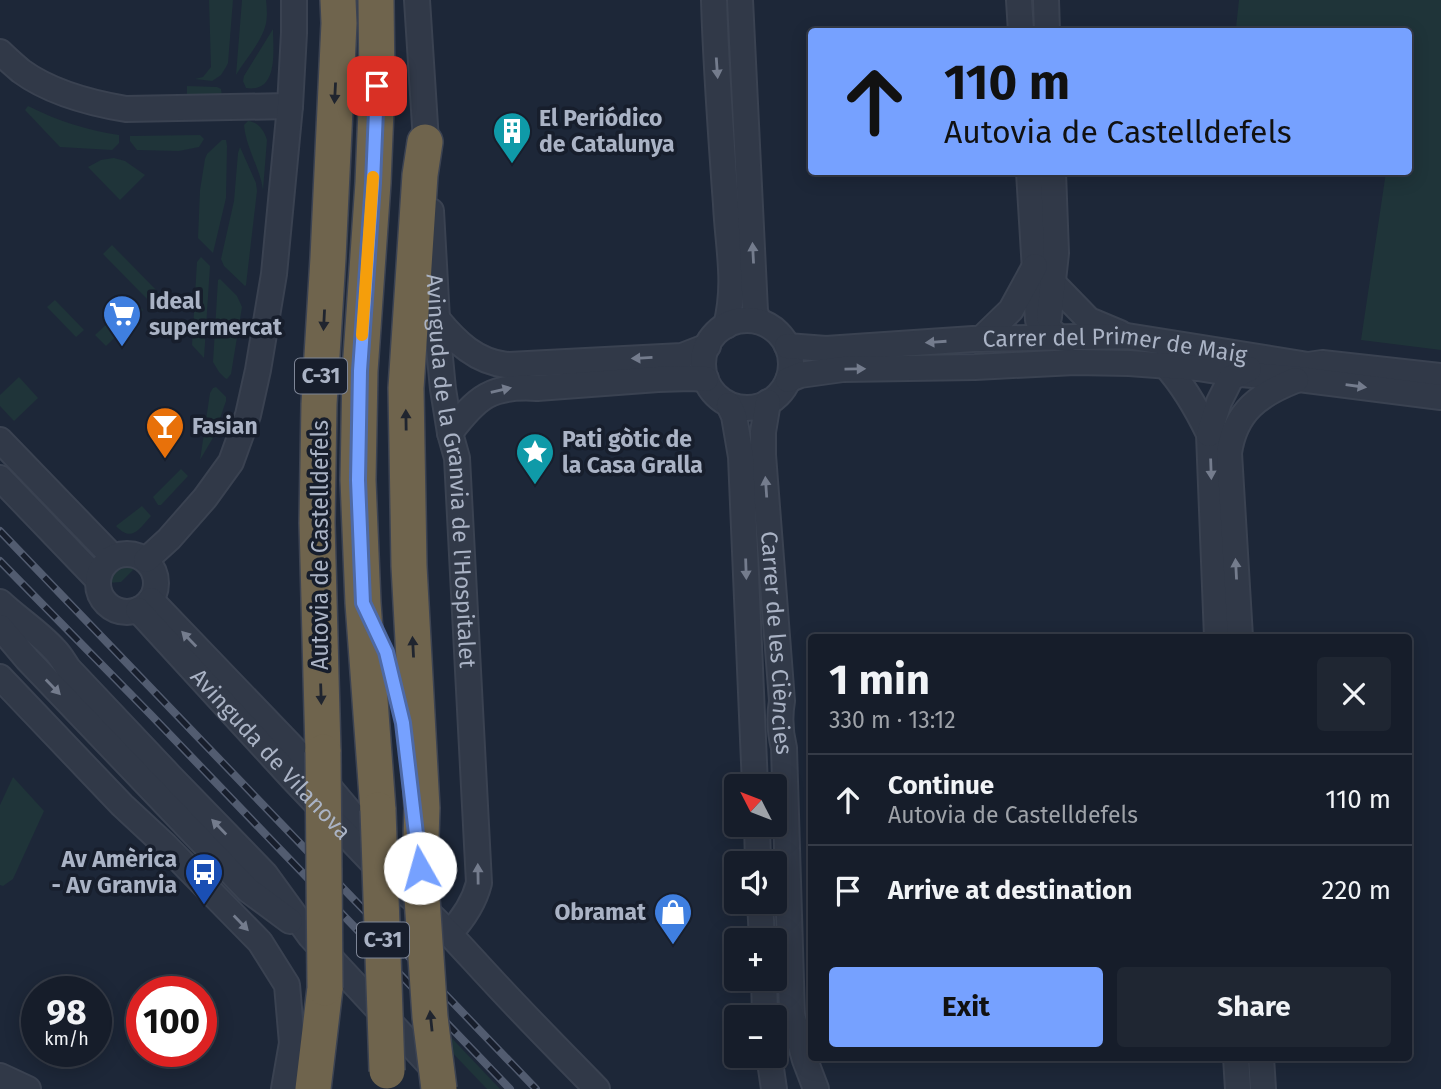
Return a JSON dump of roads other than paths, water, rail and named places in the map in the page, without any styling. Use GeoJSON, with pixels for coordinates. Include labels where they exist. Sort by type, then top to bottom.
{"type":"FeatureCollection","features":[{"type":"Feature","properties":{"kind":"highway","name":"Autovia de Castelldefels"},"geometry":{"type":"LineString","coordinates":[[335,1089],[325,988],[317,523],[319,404],[328,258],[338,0]]}},
{"type":"Feature","properties":{"kind":"highway","name":"Autovia de Castelldefels"},"geometry":{"type":"LineString","coordinates":[[376,0],[377,86],[359,384],[358,480],[363,603],[378,810],[388,1080]]}},
{"type":"Feature","properties":{"kind":"highway"},"geometry":{"type":"LineString","coordinates":[[414,881],[422,808],[409,566],[406,388],[420,175],[425,142]]}},
{"type":"Feature","properties":{"kind":"highway"},"geometry":{"type":"LineString","coordinates":[[363,603],[386,652],[403,723],[414,881],[439,1089]]}},
{"type":"Feature","properties":{"kind":"highway"},"geometry":{"type":"LineString","coordinates":[[313,1089],[325,988]]}},
{"type":"Feature","properties":{"kind":"street"},"geometry":{"type":"LineString","coordinates":[[146,561],[205,498],[231,462],[248,415],[274,274],[290,106],[293,0]]}},
{"type":"Feature","properties":{"kind":"street","name":"Avinguda de la Granvia de l'Hospitalet"},"geometry":{"type":"LineString","coordinates":[[417,0],[440,356],[450,433],[457,458],[479,884],[476,896],[449,934]]}},
{"type":"Feature","properties":{"kind":"street"},"geometry":{"type":"LineString","coordinates":[[714,0],[725,200],[733,281],[726,326],[708,346],[703,369],[716,397],[729,405],[756,407],[768,402],[788,380],[791,366],[787,346],[778,331],[765,323],[742,321],[726,326]]}},
{"type":"Feature","properties":{"kind":"street"},"geometry":{"type":"LineString","coordinates":[[740,0],[755,311],[758,321]]}},
{"type":"Feature","properties":{"kind":"street"},"geometry":{"type":"LineString","coordinates":[[1020,0],[1021,28]]}},
{"type":"Feature","properties":{"kind":"street"},"geometry":{"type":"LineString","coordinates":[[1046,0],[1047,28]]}},
{"type":"Feature","properties":{"kind":"street"},"geometry":{"type":"LineString","coordinates":[[0,52],[22,72],[50,88],[109,106],[126,109],[290,106]]}},
{"type":"Feature","properties":{"kind":"street"},"geometry":{"type":"LineString","coordinates":[[1029,175],[1038,320],[1046,334]]}},
{"type":"Feature","properties":{"kind":"street"},"geometry":{"type":"LineString","coordinates":[[1046,334],[1056,253],[1053,175]]}},
{"type":"Feature","properties":{"kind":"street"},"geometry":{"type":"LineString","coordinates":[[981,339],[1011,310],[1035,265]]}},
{"type":"Feature","properties":{"kind":"street"},"geometry":{"type":"LineString","coordinates":[[1054,284],[1089,320],[1126,336]]}},
{"type":"Feature","properties":{"kind":"street"},"geometry":{"type":"LineString","coordinates":[[438,320],[468,351],[487,361],[506,365],[682,356],[708,346]]}},
{"type":"Feature","properties":{"kind":"street"},"geometry":{"type":"LineString","coordinates":[[975,367],[992,351],[1015,349],[1046,334],[1104,347],[1119,363]]}},
{"type":"Feature","properties":{"kind":"street","name":"Carrer del Primer de Maig"},"geometry":{"type":"LineString","coordinates":[[787,346],[826,349],[1046,334],[1126,336],[1441,397]]}},
{"type":"Feature","properties":{"kind":"street","name":"Carrer del Primer de Maig"},"geometry":{"type":"LineString","coordinates":[[788,380],[800,374],[843,369],[1075,362],[1165,365],[1239,374],[1303,372],[1322,363],[1441,376]]}},
{"type":"Feature","properties":{"kind":"street"},"geometry":{"type":"LineString","coordinates":[[1165,365],[1179,380],[1209,434]]}},
{"type":"Feature","properties":{"kind":"street"},"geometry":{"type":"LineString","coordinates":[[1240,634],[1229,453],[1233,434],[1241,419],[1262,395],[1303,372]]}},
{"type":"Feature","properties":{"kind":"street"},"geometry":{"type":"LineString","coordinates":[[1217,634],[1209,434],[1219,402],[1231,378],[1239,374]]}},
{"type":"Feature","properties":{"kind":"street"},"geometry":{"type":"LineString","coordinates":[[450,433],[460,418],[493,391],[518,387],[658,379],[706,379]]}},
{"type":"Feature","properties":{"kind":"street","name":"Carrer de les Ciències"},"geometry":{"type":"LineString","coordinates":[[768,402],[762,432],[782,701],[779,715],[784,748],[792,1015],[816,1089]]}},
{"type":"Feature","properties":{"kind":"street","name":"Carrer de les Ciències"},"geometry":{"type":"LineString","coordinates":[[729,405],[734,416],[741,457],[754,774]]}},
{"type":"Feature","properties":{"kind":"street"},"geometry":{"type":"LineString","coordinates":[[0,440],[113,557]]}},
{"type":"Feature","properties":{"kind":"street"},"geometry":{"type":"LineString","coordinates":[[0,478],[98,580]]}},
{"type":"Feature","properties":{"kind":"street"},"geometry":{"type":"LineString","coordinates":[[121,554],[138,555],[146,561],[153,568],[156,587],[145,605],[128,612],[115,610],[107,604],[99,590],[98,580],[105,563],[121,554]]}},
{"type":"Feature","properties":{"kind":"street","name":"Avinguda de Vilanova"},"geometry":{"type":"LineString","coordinates":[[145,605],[292,778],[391,882],[414,881],[449,934],[597,1089]]}},
{"type":"Feature","properties":{"kind":"street"},"geometry":{"type":"LineString","coordinates":[[5,627],[40,645],[68,668],[248,890],[310,936],[452,1089]]}},
{"type":"Feature","properties":{"kind":"street"},"geometry":{"type":"LineString","coordinates":[[5,627],[27,659],[162,784]]}},
{"type":"Feature","properties":{"kind":"street"},"geometry":{"type":"LineString","coordinates":[[0,677],[122,805],[260,942],[286,985],[292,1043],[284,1089]]}},
{"type":"Feature","properties":{"kind":"street"},"geometry":{"type":"LineString","coordinates":[[142,822],[162,784]]}},
{"type":"Feature","properties":{"kind":"street"},"geometry":{"type":"LineString","coordinates":[[1236,1061],[1238,1089]]}},
{"type":"Feature","properties":{"kind":"street"},"geometry":{"type":"LineString","coordinates":[[1261,1061],[1263,1089]]}},
{"type":"Feature","properties":{"kind":"street"},"geometry":{"type":"LineString","coordinates":[[770,1068],[772,1087]]}},
{"type":"Feature","properties":{"kind":"street"},"geometry":{"type":"LineString","coordinates":[[0,1076],[28,1089]]}},
{"type":"Feature","properties":{"kind":"railway"},"geometry":{"type":"LineString","coordinates":[[0,531],[536,1089]]}},
{"type":"Feature","properties":{"kind":"railway"},"geometry":{"type":"LineString","coordinates":[[0,561],[510,1089]]}},
{"type":"Feature","properties":{"kind":"place","name":"El Periódico de Catalunya"},"geometry":{"type":"Point","coordinates":[512,165]}},
{"type":"Feature","properties":{"kind":"place","name":"Ideal supermercat"},"geometry":{"type":"Point","coordinates":[122,348]}},
{"type":"Feature","properties":{"kind":"place","name":"Fasian"},"geometry":{"type":"Point","coordinates":[165,460]}},
{"type":"Feature","properties":{"kind":"place","name":"Pati gòtic de la Casa Gralla"},"geometry":{"type":"Point","coordinates":[535,486]}},
{"type":"Feature","properties":{"kind":"place","name":"Av Amèrica - Av Granvia"},"geometry":{"type":"Point","coordinates":[204,906]}},
{"type":"Feature","properties":{"kind":"place","name":"Obramat"},"geometry":{"type":"Point","coordinates":[673,946]}}]}
